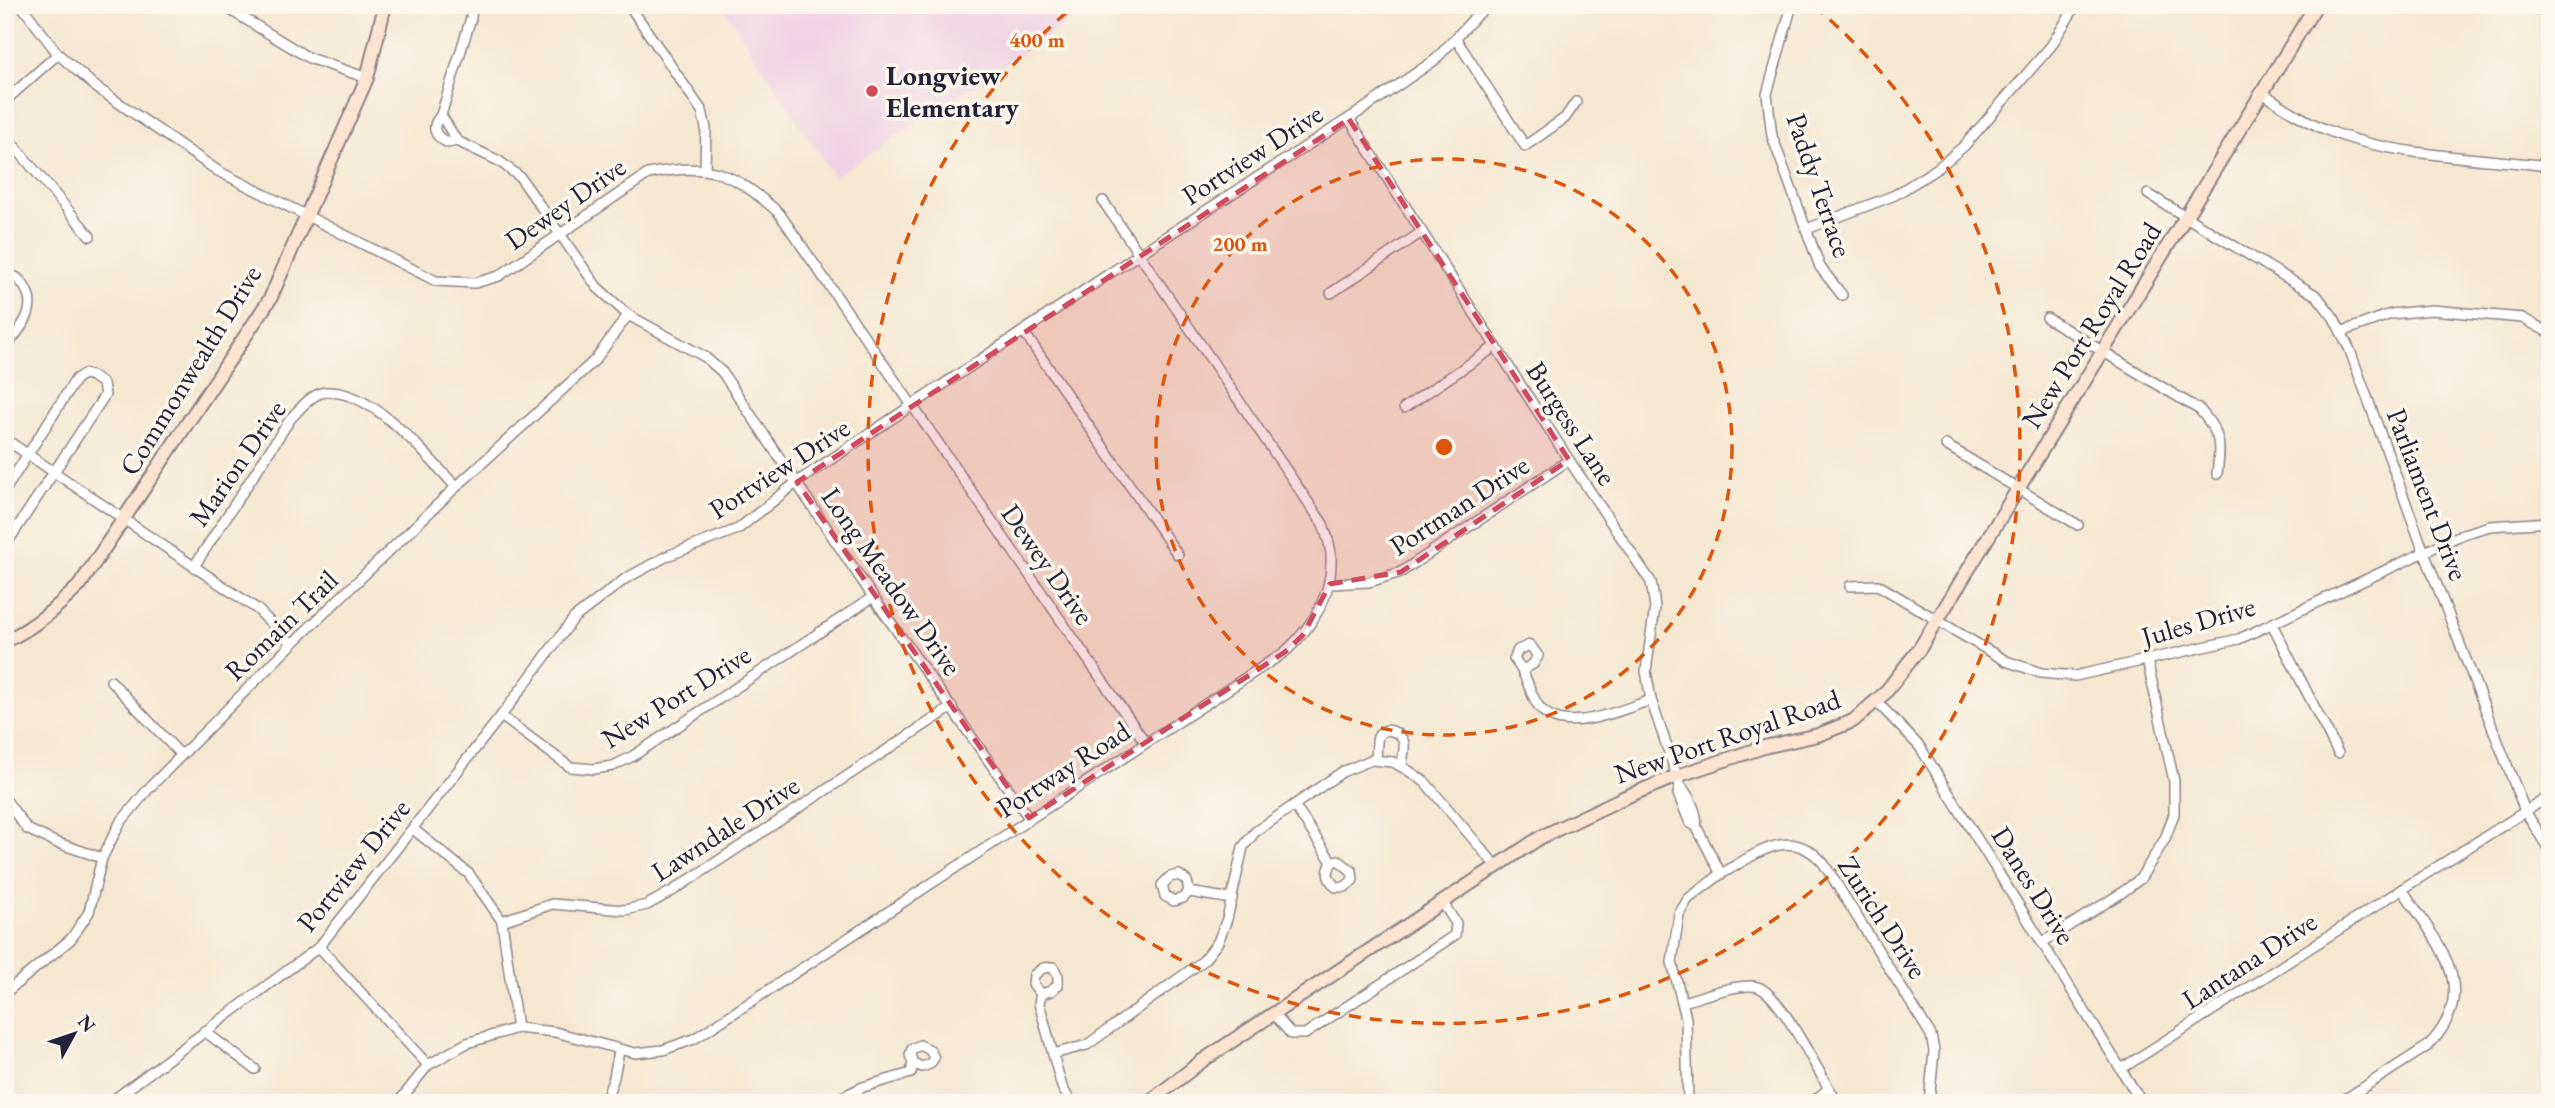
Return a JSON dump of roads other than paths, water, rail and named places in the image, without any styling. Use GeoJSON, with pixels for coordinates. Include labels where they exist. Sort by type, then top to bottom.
{"type":"FeatureCollection","features":[{"type":"Feature","properties":{"kind":"street","name":"Dewey Drive"},"geometry":{"type":"LineString","coordinates":[[21,5],[58,54],[97,88],[218,171],[436,281],[475,283],[499,276],[648,174],[676,169],[705,169],[732,178],[753,190],[779,213],[1145,743]]}},
{"type":"Feature","properties":{"kind":"street"},"geometry":{"type":"LineString","coordinates":[[222,5],[309,58],[367,78]]}},
{"type":"Feature","properties":{"kind":"street","name":"Commonwealth Drive"},"geometry":{"type":"LineString","coordinates":[[5,641],[20,635],[54,610],[79,586],[270,299],[367,78],[385,5]]}},
{"type":"Feature","properties":{"kind":"street"},"geometry":{"type":"LineString","coordinates":[[457,141],[441,115],[471,19],[472,5]]}},
{"type":"Feature","properties":{"kind":"street"},"geometry":{"type":"LineString","coordinates":[[629,5],[702,111],[706,128],[705,169]]}},
{"type":"Feature","properties":{"kind":"street","name":"Portview Drive"},"geometry":{"type":"LineString","coordinates":[[109,1103],[319,947],[575,618],[635,573],[667,556],[738,529],[797,482],[1435,60],[1489,5]]}},
{"type":"Feature","properties":{"kind":"street","name":"Paddy Terrace"},"geometry":{"type":"LineString","coordinates":[[1792,5],[1767,94],[1772,136],[1820,267],[1842,295]]}},
{"type":"Feature","properties":{"kind":"street"},"geometry":{"type":"LineString","coordinates":[[1807,229],[1895,195],[1938,168],[1964,146],[2051,46],[2076,5]]}},
{"type":"Feature","properties":{"kind":"street","name":"New Port Royal Road"},"geometry":{"type":"LineString","coordinates":[[1148,1103],[1202,1061],[1541,836],[1623,798],[1764,747],[1818,735],[1853,721],[1876,701],[1920,648],[2316,5]]}},
{"type":"Feature","properties":{"kind":"street"},"geometry":{"type":"LineString","coordinates":[[2499,5],[2550,10]]}},
{"type":"Feature","properties":{"kind":"street"},"geometry":{"type":"LineString","coordinates":[[1456,39],[1525,146],[1564,118],[1576,102]]}},
{"type":"Feature","properties":{"kind":"street"},"geometry":{"type":"LineString","coordinates":[[5,101],[58,54]]}},
{"type":"Feature","properties":{"kind":"street"},"geometry":{"type":"LineString","coordinates":[[2261,92],[2294,114],[2327,130],[2367,143],[2550,166]]}},
{"type":"Feature","properties":{"kind":"street","name":"Long Meadow Drive"},"geometry":{"type":"LineString","coordinates":[[441,115],[433,129],[438,138],[448,143],[457,141],[499,161],[520,177],[597,287],[628,315],[705,357],[722,372],[873,597],[1029,818]]}},
{"type":"Feature","properties":{"kind":"street","name":"Burgess Lane"},"geometry":{"type":"LineString","coordinates":[[1349,119],[1651,582],[1656,607],[1646,671],[1651,700],[1678,780],[1698,820],[1696,826],[1721,874]]}},
{"type":"Feature","properties":{"kind":"street"},"geometry":{"type":"LineString","coordinates":[[5,135],[90,236]]}},
{"type":"Feature","properties":{"kind":"street","name":"Parliament Drive"},"geometry":{"type":"LineString","coordinates":[[2148,194],[2317,296],[2334,318],[2349,348],[2424,552],[2525,811],[2550,851]]}},
{"type":"Feature","properties":{"kind":"street","name":"Portway Road"},"geometry":{"type":"LineString","coordinates":[[398,1103],[428,1065],[467,1043],[517,1028],[555,1032],[619,1051],[635,1053],[663,1050],[694,1039],[1284,652],[1303,635],[1320,608],[1330,584],[1331,553],[1323,524],[1103,201]]}},
{"type":"Feature","properties":{"kind":"street"},"geometry":{"type":"LineString","coordinates":[[1331,293],[1422,232]]}},
{"type":"Feature","properties":{"kind":"street"},"geometry":{"type":"LineString","coordinates":[[5,273],[11,274],[22,283],[29,294],[29,312],[5,349]]}},
{"type":"Feature","properties":{"kind":"street"},"geometry":{"type":"LineString","coordinates":[[2341,332],[2391,314],[2432,310],[2522,318],[2550,333]]}},
{"type":"Feature","properties":{"kind":"street","name":"Romain Trail"},"geometry":{"type":"LineString","coordinates":[[5,993],[71,939],[89,912],[102,858],[120,822],[181,755],[456,487],[595,360],[628,315]]}},
{"type":"Feature","properties":{"kind":"street"},"geometry":{"type":"LineString","coordinates":[[2047,318],[2200,410],[2215,427],[2221,446],[2217,474]]}},
{"type":"Feature","properties":{"kind":"street"},"geometry":{"type":"LineString","coordinates":[[1023,331],[1178,555]]}},
{"type":"Feature","properties":{"kind":"street"},"geometry":{"type":"LineString","coordinates":[[1404,408],[1496,346]]}},
{"type":"Feature","properties":{"kind":"street"},"geometry":{"type":"LineString","coordinates":[[5,490],[76,379],[84,374],[103,384],[105,395],[5,546]]}},
{"type":"Feature","properties":{"kind":"street","name":"Marion Drive"},"geometry":{"type":"LineString","coordinates":[[195,565],[291,418],[310,399],[325,392],[354,398],[396,423],[456,487]]}},
{"type":"Feature","properties":{"kind":"street"},"geometry":{"type":"LineString","coordinates":[[5,439],[257,609],[292,644]]}},
{"type":"Feature","properties":{"kind":"street"},"geometry":{"type":"LineString","coordinates":[[1946,444],[2078,524]]}},
{"type":"Feature","properties":{"kind":"street","name":"Portman Drive"},"geometry":{"type":"LineString","coordinates":[[1330,584],[1369,582],[1401,572],[1569,460]]}},
{"type":"Feature","properties":{"kind":"street","name":"Jules Drive"},"geometry":{"type":"LineString","coordinates":[[1850,586],[1878,585],[1936,622],[2006,661],[2041,673],[2075,677],[2239,639],[2463,534],[2490,526],[2550,522]]}},
{"type":"Feature","properties":{"kind":"street","name":"New Port Drive"},"geometry":{"type":"LineString","coordinates":[[501,716],[570,767],[594,769],[613,766],[644,749],[873,597]]}},
{"type":"Feature","properties":{"kind":"street"},"geometry":{"type":"LineString","coordinates":[[2272,624],[2338,753]]}},
{"type":"Feature","properties":{"kind":"street"},"geometry":{"type":"LineString","coordinates":[[2043,942],[2140,879],[2165,839],[2174,814],[2174,781],[2147,660]]}},
{"type":"Feature","properties":{"kind":"street"},"geometry":{"type":"LineString","coordinates":[[1524,669],[1537,705],[1556,720],[1586,721],[1651,700]]}},
{"type":"Feature","properties":{"kind":"street"},"geometry":{"type":"LineString","coordinates":[[111,681],[181,755]]}},
{"type":"Feature","properties":{"kind":"street","name":"Danes Drive"},"geometry":{"type":"LineString","coordinates":[[1876,701],[1920,747],[2142,1103]]}},
{"type":"Feature","properties":{"kind":"street","name":"Lawndale Drive"},"geometry":{"type":"LineString","coordinates":[[502,921],[552,904],[625,910],[647,905],[952,708]]}},
{"type":"Feature","properties":{"kind":"street"},"geometry":{"type":"LineString","coordinates":[[1376,760],[1378,737],[1390,730],[1399,734],[1404,744],[1402,766]]}},
{"type":"Feature","properties":{"kind":"street"},"geometry":{"type":"LineString","coordinates":[[1053,1054],[1087,1045],[1203,961],[1218,942],[1232,899],[1243,848],[1255,832],[1342,772],[1371,760],[1393,762],[1402,766],[1425,782],[1496,866]]}},
{"type":"Feature","properties":{"kind":"street","name":"Lantana Drive"},"geometry":{"type":"LineString","coordinates":[[2121,1069],[2550,796]]}},
{"type":"Feature","properties":{"kind":"street"},"geometry":{"type":"LineString","coordinates":[[5,799],[27,829],[102,858]]}},
{"type":"Feature","properties":{"kind":"street"},"geometry":{"type":"LineString","coordinates":[[1294,805],[1332,862]]}},
{"type":"Feature","properties":{"kind":"street"},"geometry":{"type":"LineString","coordinates":[[413,829],[469,874],[502,921],[517,1028]]}},
{"type":"Feature","properties":{"kind":"street","name":"Zurich Drive"},"geometry":{"type":"LineString","coordinates":[[1688,1103],[1686,1026],[1683,1002],[1672,962],[1679,914],[1688,899],[1721,874],[1768,848],[1785,843],[1801,845],[1814,853],[1824,864],[1931,1035],[1934,1051],[1929,1103]]}},
{"type":"Feature","properties":{"kind":"street"},"geometry":{"type":"LineString","coordinates":[[2339,1103],[2428,1046],[2440,1035],[2449,1019],[2455,996],[2452,970],[2402,889]]}},
{"type":"Feature","properties":{"kind":"street"},"geometry":{"type":"LineString","coordinates":[[1189,892],[1232,899]]}},
{"type":"Feature","properties":{"kind":"street"},"geometry":{"type":"LineString","coordinates":[[1273,1013],[1291,1034],[1305,1034],[1455,936],[1456,923],[1442,902]]}},
{"type":"Feature","properties":{"kind":"street"},"geometry":{"type":"LineString","coordinates":[[319,947],[428,1065]]}},
{"type":"Feature","properties":{"kind":"street"},"geometry":{"type":"LineString","coordinates":[[1683,1002],[1742,987],[1758,987],[1791,1023],[1838,1103]]}},
{"type":"Feature","properties":{"kind":"street"},"geometry":{"type":"LineString","coordinates":[[1041,994],[1039,1003],[1062,1087],[1071,1103]]}},
{"type":"Feature","properties":{"kind":"street"},"geometry":{"type":"LineString","coordinates":[[204,1031],[255,1069]]}},
{"type":"Feature","properties":{"kind":"street"},"geometry":{"type":"LineString","coordinates":[[607,1097],[619,1051]]}},
{"type":"Feature","properties":{"kind":"street"},"geometry":{"type":"LineString","coordinates":[[830,1103],[863,1087],[911,1073],[913,1063]]}},
{"type":"Feature","properties":{"kind":"street"},"geometry":{"type":"LineString","coordinates":[[1812,1103],[1828,1089]]}},
{"type":"Feature","properties":{"kind":"place","name":"Longview Elementary"},"geometry":{"type":"Point","coordinates":[872,91]}}]}
